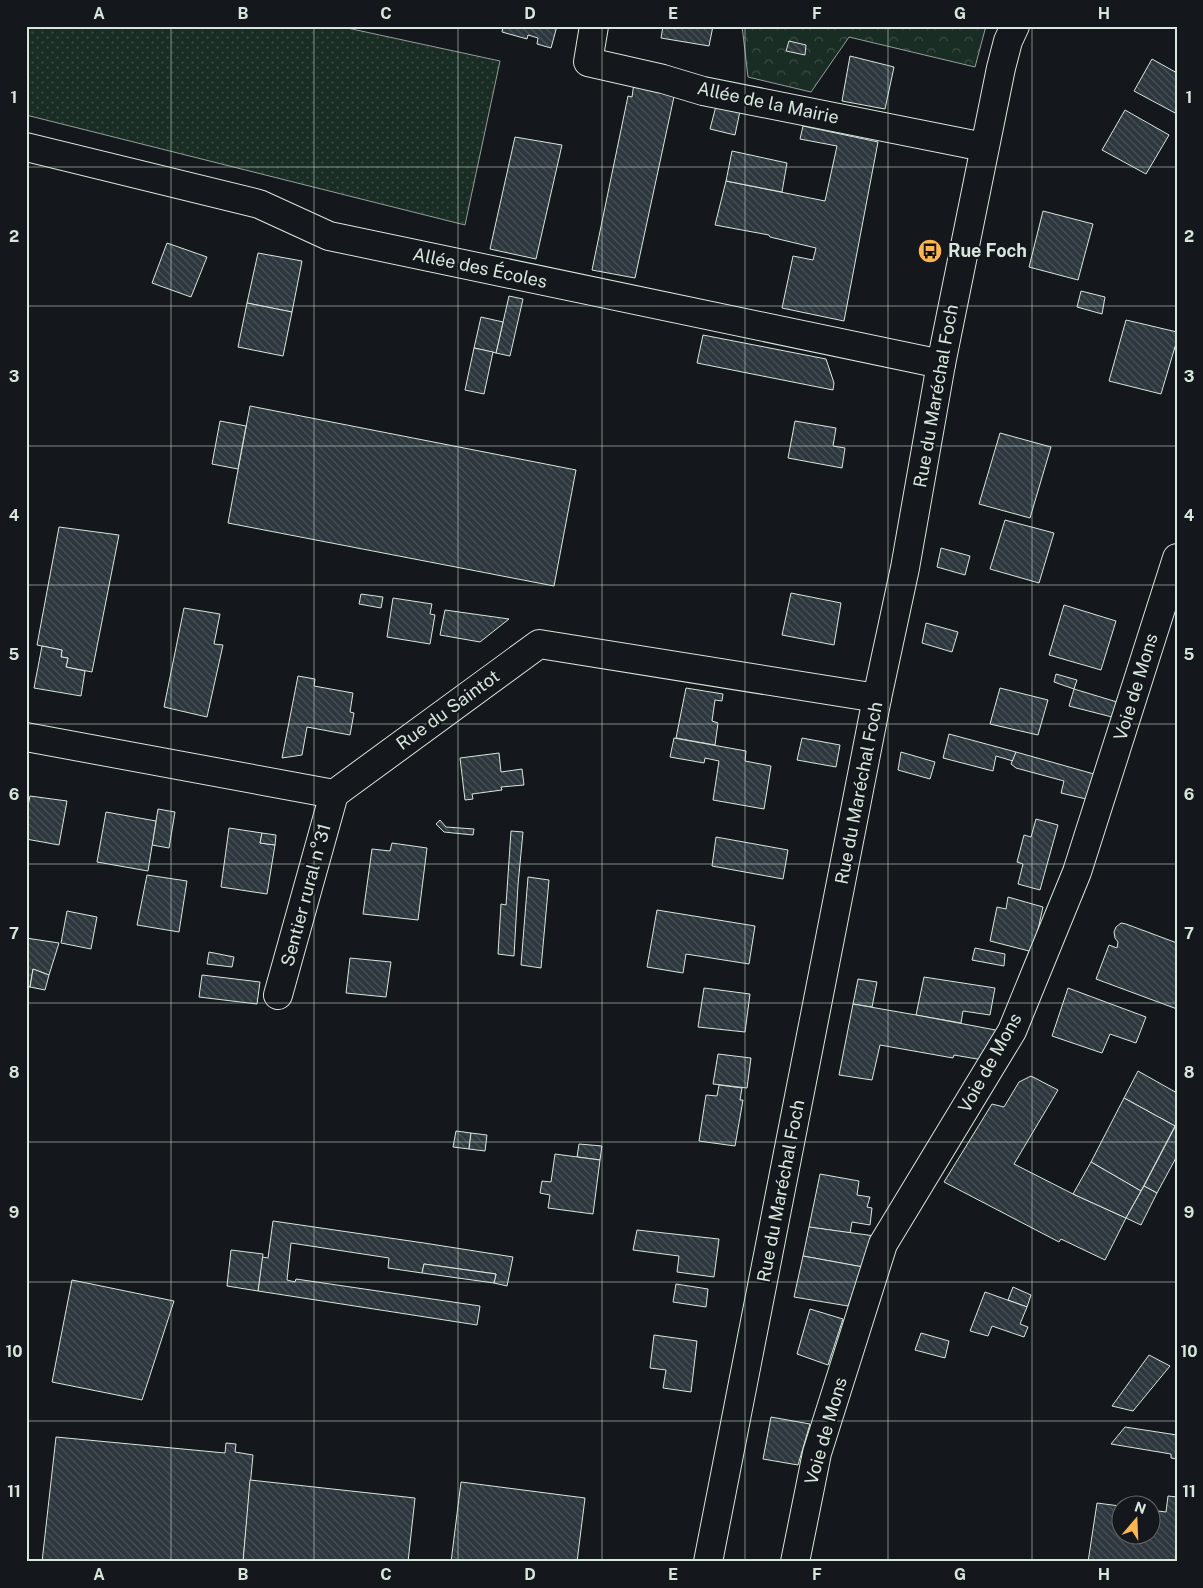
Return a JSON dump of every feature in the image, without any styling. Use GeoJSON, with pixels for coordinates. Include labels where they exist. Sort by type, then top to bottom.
{"type":"FeatureCollection","features":[{"type":"Feature","properties":{"kind":"street","name":"Allée de la Mairie"},"geometry":{"type":"LineString","coordinates":[[594,26],[588,62],[663,79],[703,91],[984,147]]}},
{"type":"Feature","properties":{"kind":"street","name":"Rue du Maréchal Foch"},"geometry":{"type":"LineString","coordinates":[[708,1562],[877,698],[905,568],[941,364],[984,147],[1008,41],[1015,26]]}},
{"type":"Feature","properties":{"kind":"street","name":"Allée des Écoles"},"geometry":{"type":"LineString","coordinates":[[26,148],[259,204],[329,236],[941,364]]}},
{"type":"Feature","properties":{"kind":"street","name":"Voie de Mons"},"geometry":{"type":"LineString","coordinates":[[795,1562],[817,1453],[883,1244],[1012,1031],[1077,872],[1177,558]]}},
{"type":"Feature","properties":{"kind":"street","name":"Rue du Saintot"},"geometry":{"type":"LineString","coordinates":[[334,794],[539,644],[877,698]]}},
{"type":"Feature","properties":{"kind":"street"},"geometry":{"type":"LineString","coordinates":[[26,737],[334,794]]}},
{"type":"Feature","properties":{"kind":"street","name":"Sentier rural n°31"},"geometry":{"type":"LineString","coordinates":[[278,995],[334,794]]}},
{"type":"Feature","properties":{"kind":"green space"},"geometry":{"type":"Polygon","coordinates":[[[26,26],[338,26],[500,61],[465,225],[26,115],[26,26]]]}},
{"type":"Feature","properties":{"kind":"green space"},"geometry":{"type":"Polygon","coordinates":[[[742,26],[986,26],[975,67],[849,37],[811,92],[748,77],[742,26]]]}},
{"type":"Feature","properties":{"kind":"building"},"geometry":{"type":"Polygon","coordinates":[[[503,26],[557,26],[551,48],[537,44],[538,38],[528,35],[527,39],[502,32],[503,26]]]}},
{"type":"Feature","properties":{"kind":"building"},"geometry":{"type":"Polygon","coordinates":[[[663,26],[713,26],[709,46],[661,38],[663,26]]]}},
{"type":"Feature","properties":{"kind":"building"},"geometry":{"type":"Polygon","coordinates":[[[789,41],[806,45],[805,55],[786,51],[789,41]]]}},
{"type":"Feature","properties":{"kind":"building"},"geometry":{"type":"Polygon","coordinates":[[[850,56],[894,67],[885,109],[842,101],[850,56]]]}},
{"type":"Feature","properties":{"kind":"building"},"geometry":{"type":"Polygon","coordinates":[[[1152,59],[1177,73],[1177,114],[1134,91],[1152,59]]]}},
{"type":"Feature","properties":{"kind":"building"},"geometry":{"type":"Polygon","coordinates":[[[634,83],[675,92],[635,278],[592,270],[628,96],[632,97],[634,83]]]}},
{"type":"Feature","properties":{"kind":"building"},"geometry":{"type":"Polygon","coordinates":[[[716,106],[740,111],[735,135],[710,129],[716,106]]]}},
{"type":"Feature","properties":{"kind":"building"},"geometry":{"type":"Polygon","coordinates":[[[1125,110],[1169,135],[1146,174],[1102,150],[1125,110]]]}},
{"type":"Feature","properties":{"kind":"building"},"geometry":{"type":"Polygon","coordinates":[[[803,126],[878,142],[844,321],[782,308],[793,256],[813,260],[816,248],[770,237],[769,235],[715,225],[726,181],[825,201],[837,146],[800,139],[803,126]]]}},
{"type":"Feature","properties":{"kind":"building"},"geometry":{"type":"Polygon","coordinates":[[[515,137],[562,145],[536,259],[490,249],[515,137]]]}},
{"type":"Feature","properties":{"kind":"building"},"geometry":{"type":"Polygon","coordinates":[[[732,151],[787,163],[782,192],[726,181],[732,151]]]}},
{"type":"Feature","properties":{"kind":"building"},"geometry":{"type":"Polygon","coordinates":[[[1043,211],[1093,224],[1078,280],[1029,267],[1043,211]]]}},
{"type":"Feature","properties":{"kind":"building"},"geometry":{"type":"Polygon","coordinates":[[[167,243],[207,257],[191,297],[152,283],[167,243]]]}},
{"type":"Feature","properties":{"kind":"building"},"geometry":{"type":"Polygon","coordinates":[[[258,253],[302,261],[292,312],[247,303],[258,253]]]}},
{"type":"Feature","properties":{"kind":"building"},"geometry":{"type":"Polygon","coordinates":[[[1081,291],[1105,297],[1102,314],[1077,307],[1081,291]]]}},
{"type":"Feature","properties":{"kind":"building"},"geometry":{"type":"Polygon","coordinates":[[[509,296],[523,299],[510,356],[496,353],[509,296]]]}},
{"type":"Feature","properties":{"kind":"building"},"geometry":{"type":"Polygon","coordinates":[[[247,303],[292,312],[283,356],[238,347],[247,303]]]}},
{"type":"Feature","properties":{"kind":"building"},"geometry":{"type":"Polygon","coordinates":[[[481,317],[503,322],[496,353],[474,348],[481,317]]]}},
{"type":"Feature","properties":{"kind":"building"},"geometry":{"type":"Polygon","coordinates":[[[1126,320],[1177,332],[1177,340],[1161,394],[1109,381],[1126,320]]]}},
{"type":"Feature","properties":{"kind":"building"},"geometry":{"type":"Polygon","coordinates":[[[703,335],[826,359],[834,383],[833,390],[697,363],[703,335]]]}},
{"type":"Feature","properties":{"kind":"building"},"geometry":{"type":"Polygon","coordinates":[[[474,348],[493,352],[484,394],[465,390],[474,348]]]}},
{"type":"Feature","properties":{"kind":"building"},"geometry":{"type":"Polygon","coordinates":[[[250,406],[576,470],[554,586],[228,523],[250,406]]]}},
{"type":"Feature","properties":{"kind":"building"},"geometry":{"type":"Polygon","coordinates":[[[220,421],[246,426],[238,469],[212,464],[220,421]]]}},
{"type":"Feature","properties":{"kind":"building"},"geometry":{"type":"Polygon","coordinates":[[[795,421],[836,428],[833,446],[845,448],[842,468],[788,458],[795,421]]]}},
{"type":"Feature","properties":{"kind":"building"},"geometry":{"type":"Polygon","coordinates":[[[1000,433],[1051,447],[1030,518],[979,504],[1000,433]]]}},
{"type":"Feature","properties":{"kind":"building"},"geometry":{"type":"Polygon","coordinates":[[[1005,520],[1054,533],[1039,583],[990,569],[1005,520]]]}},
{"type":"Feature","properties":{"kind":"building"},"geometry":{"type":"Polygon","coordinates":[[[59,527],[119,535],[92,672],[66,667],[68,658],[61,657],[62,650],[37,645],[59,527]]]}},
{"type":"Feature","properties":{"kind":"building"},"geometry":{"type":"Polygon","coordinates":[[[941,548],[970,556],[965,575],[937,567],[941,548]]]}},
{"type":"Feature","properties":{"kind":"building"},"geometry":{"type":"Polygon","coordinates":[[[791,593],[841,603],[834,645],[782,635],[791,593]]]}},
{"type":"Feature","properties":{"kind":"building"},"geometry":{"type":"Polygon","coordinates":[[[361,594],[383,597],[381,608],[359,604],[361,594]]]}},
{"type":"Feature","properties":{"kind":"building"},"geometry":{"type":"Polygon","coordinates":[[[393,598],[432,604],[430,614],[435,615],[430,644],[387,637],[393,598]]]}},
{"type":"Feature","properties":{"kind":"building"},"geometry":{"type":"Polygon","coordinates":[[[1064,605],[1116,621],[1101,670],[1049,655],[1064,605]]]}},
{"type":"Feature","properties":{"kind":"building"},"geometry":{"type":"Polygon","coordinates":[[[184,608],[220,614],[214,644],[223,645],[207,717],[164,707],[184,608]]]}},
{"type":"Feature","properties":{"kind":"building"},"geometry":{"type":"Polygon","coordinates":[[[445,610],[509,619],[480,642],[440,635],[445,610]]]}},
{"type":"Feature","properties":{"kind":"building"},"geometry":{"type":"Polygon","coordinates":[[[926,623],[958,632],[952,652],[922,643],[926,623]]]}},
{"type":"Feature","properties":{"kind":"building"},"geometry":{"type":"Polygon","coordinates":[[[42,646],[62,650],[61,657],[68,658],[66,667],[85,671],[81,696],[34,688],[42,646]]]}},
{"type":"Feature","properties":{"kind":"building"},"geometry":{"type":"Polygon","coordinates":[[[1056,674],[1077,680],[1074,689],[1054,682],[1056,674]]]}},
{"type":"Feature","properties":{"kind":"building"},"geometry":{"type":"Polygon","coordinates":[[[298,676],[315,679],[314,686],[353,693],[350,712],[354,713],[350,735],[307,727],[302,755],[282,758],[298,676]]]}},
{"type":"Feature","properties":{"kind":"building"},"geometry":{"type":"Polygon","coordinates":[[[686,688],[723,694],[722,701],[715,700],[712,721],[718,723],[715,745],[676,738],[686,688]]]}},
{"type":"Feature","properties":{"kind":"building"},"geometry":{"type":"Polygon","coordinates":[[[1000,688],[1048,700],[1038,735],[990,724],[1000,688]]]}},
{"type":"Feature","properties":{"kind":"building"},"geometry":{"type":"Polygon","coordinates":[[[1074,689],[1117,702],[1112,717],[1069,706],[1074,689]]]}},
{"type":"Feature","properties":{"kind":"building"},"geometry":{"type":"Polygon","coordinates":[[[949,734],[1016,752],[1013,761],[996,756],[993,771],[943,758],[949,734]]]}},
{"type":"Feature","properties":{"kind":"building"},"geometry":{"type":"Polygon","coordinates":[[[674,738],[746,751],[745,761],[771,766],[764,809],[713,800],[719,761],[705,758],[704,763],[670,757],[674,738]]]}},
{"type":"Feature","properties":{"kind":"building"},"geometry":{"type":"Polygon","coordinates":[[[802,738],[840,745],[836,767],[797,760],[802,738]]]}},
{"type":"Feature","properties":{"kind":"building"},"geometry":{"type":"Polygon","coordinates":[[[901,752],[935,762],[930,779],[898,770],[901,752]]]}},
{"type":"Feature","properties":{"kind":"building"},"geometry":{"type":"Polygon","coordinates":[[[1016,752],[1094,774],[1086,799],[1061,793],[1064,781],[1016,768],[1011,764],[1016,752]]]}},
{"type":"Feature","properties":{"kind":"building"},"geometry":{"type":"Polygon","coordinates":[[[499,753],[501,772],[522,769],[524,785],[501,787],[502,790],[472,794],[473,799],[465,800],[460,758],[499,753]]]}},
{"type":"Feature","properties":{"kind":"building"},"geometry":{"type":"Polygon","coordinates":[[[30,796],[67,801],[59,845],[26,839],[26,815],[30,796]]]}},
{"type":"Feature","properties":{"kind":"building"},"geometry":{"type":"Polygon","coordinates":[[[158,809],[175,812],[169,848],[152,845],[158,809]]]}},
{"type":"Feature","properties":{"kind":"building"},"geometry":{"type":"Polygon","coordinates":[[[106,812],[156,821],[148,871],[97,862],[106,812]]]}},
{"type":"Feature","properties":{"kind":"building"},"geometry":{"type":"Polygon","coordinates":[[[1036,819],[1058,825],[1040,890],[1018,884],[1023,864],[1017,862],[1024,835],[1031,837],[1036,819]]]}},
{"type":"Feature","properties":{"kind":"building"},"geometry":{"type":"Polygon","coordinates":[[[440,820],[446,827],[474,829],[473,835],[444,832],[436,824],[440,820]]]}},
{"type":"Feature","properties":{"kind":"building"},"geometry":{"type":"Polygon","coordinates":[[[229,828],[262,833],[260,843],[275,845],[267,894],[221,887],[229,828]]]}},
{"type":"Feature","properties":{"kind":"building"},"geometry":{"type":"Polygon","coordinates":[[[511,831],[523,832],[514,956],[498,954],[501,904],[506,905],[511,831]]]}},
{"type":"Feature","properties":{"kind":"building"},"geometry":{"type":"Polygon","coordinates":[[[262,833],[276,835],[275,845],[260,843],[262,833]]]}},
{"type":"Feature","properties":{"kind":"building"},"geometry":{"type":"Polygon","coordinates":[[[716,837],[788,850],[783,879],[712,866],[716,837]]]}},
{"type":"Feature","properties":{"kind":"building"},"geometry":{"type":"Polygon","coordinates":[[[392,843],[427,848],[418,920],[363,914],[372,849],[390,851],[392,843]]]}},
{"type":"Feature","properties":{"kind":"building"},"geometry":{"type":"Polygon","coordinates":[[[147,875],[187,881],[179,932],[137,925],[147,875]]]}},
{"type":"Feature","properties":{"kind":"building"},"geometry":{"type":"Polygon","coordinates":[[[528,877],[549,880],[541,968],[521,965],[528,877]]]}},
{"type":"Feature","properties":{"kind":"building"},"geometry":{"type":"Polygon","coordinates":[[[1008,897],[1043,907],[1033,952],[990,941],[997,907],[1006,909],[1008,897]]]}},
{"type":"Feature","properties":{"kind":"building"},"geometry":{"type":"Polygon","coordinates":[[[657,910],[755,926],[749,964],[686,954],[683,973],[647,967],[657,910]]]}},
{"type":"Feature","properties":{"kind":"building"},"geometry":{"type":"Polygon","coordinates":[[[67,911],[97,917],[91,949],[61,943],[67,911]]]}},
{"type":"Feature","properties":{"kind":"building"},"geometry":{"type":"Polygon","coordinates":[[[1121,923],[1177,943],[1177,1009],[1096,979],[1109,945],[1117,948],[1118,942],[1114,932],[1121,923]]]}},
{"type":"Feature","properties":{"kind":"building"},"geometry":{"type":"Polygon","coordinates":[[[26,938],[59,943],[49,975],[33,969],[30,987],[26,987],[26,938]]]}},
{"type":"Feature","properties":{"kind":"building"},"geometry":{"type":"Polygon","coordinates":[[[975,948],[1005,954],[1004,966],[972,960],[975,948]]]}},
{"type":"Feature","properties":{"kind":"building"},"geometry":{"type":"Polygon","coordinates":[[[209,952],[234,957],[232,967],[207,964],[209,952]]]}},
{"type":"Feature","properties":{"kind":"building"},"geometry":{"type":"Polygon","coordinates":[[[350,958],[391,962],[386,997],[346,993],[350,958]]]}},
{"type":"Feature","properties":{"kind":"building"},"geometry":{"type":"Polygon","coordinates":[[[33,969],[49,975],[45,990],[30,987],[33,969]]]}},
{"type":"Feature","properties":{"kind":"building"},"geometry":{"type":"Polygon","coordinates":[[[202,975],[260,982],[257,1004],[199,997],[202,975]]]}},
{"type":"Feature","properties":{"kind":"building"},"geometry":{"type":"Polygon","coordinates":[[[924,977],[995,988],[990,1015],[963,1011],[961,1023],[916,1015],[924,977]]]}},
{"type":"Feature","properties":{"kind":"building"},"geometry":{"type":"Polygon","coordinates":[[[858,979],[877,982],[872,1007],[853,1004],[858,979]]]}},
{"type":"Feature","properties":{"kind":"building"},"geometry":{"type":"Polygon","coordinates":[[[704,988],[750,994],[745,1032],[698,1027],[704,988]]]}},
{"type":"Feature","properties":{"kind":"building"},"geometry":{"type":"Polygon","coordinates":[[[1068,988],[1146,1017],[1136,1043],[1110,1034],[1102,1053],[1052,1036],[1068,988]]]}},
{"type":"Feature","properties":{"kind":"building"},"geometry":{"type":"Polygon","coordinates":[[[853,1004],[1001,1031],[983,1060],[954,1055],[953,1058],[880,1045],[872,1080],[839,1075],[853,1004]]]}},
{"type":"Feature","properties":{"kind":"building"},"geometry":{"type":"Polygon","coordinates":[[[718,1054],[751,1058],[747,1088],[713,1084],[718,1054]]]}},
{"type":"Feature","properties":{"kind":"building"},"geometry":{"type":"Polygon","coordinates":[[[1138,1071],[1177,1093],[1177,1123],[1175,1126],[1124,1098],[1138,1071]]]}},
{"type":"Feature","properties":{"kind":"building"},"geometry":{"type":"Polygon","coordinates":[[[1031,1076],[1058,1090],[1014,1164],[1126,1218],[1105,1260],[1061,1239],[1059,1242],[944,1182],[992,1104],[1004,1107],[1019,1082],[1031,1076]]]}},
{"type":"Feature","properties":{"kind":"building"},"geometry":{"type":"Polygon","coordinates":[[[719,1085],[742,1088],[740,1100],[743,1100],[735,1146],[699,1141],[706,1095],[717,1096],[719,1085]]]}},
{"type":"Feature","properties":{"kind":"building"},"geometry":{"type":"Polygon","coordinates":[[[1124,1098],[1175,1126],[1141,1191],[1091,1162],[1124,1098]]]}},
{"type":"Feature","properties":{"kind":"building"},"geometry":{"type":"Polygon","coordinates":[[[1177,1123],[1177,1156],[1157,1193],[1144,1186],[1177,1123]]]}},
{"type":"Feature","properties":{"kind":"building"},"geometry":{"type":"Polygon","coordinates":[[[456,1131],[471,1133],[469,1149],[453,1147],[456,1131]]]}},
{"type":"Feature","properties":{"kind":"building"},"geometry":{"type":"Polygon","coordinates":[[[471,1133],[487,1135],[485,1151],[469,1149],[471,1133]]]}},
{"type":"Feature","properties":{"kind":"building"},"geometry":{"type":"Polygon","coordinates":[[[579,1144],[602,1146],[600,1160],[577,1157],[579,1144]]]}},
{"type":"Feature","properties":{"kind":"building"},"geometry":{"type":"Polygon","coordinates":[[[555,1154],[600,1160],[593,1214],[548,1208],[550,1195],[540,1193],[542,1181],[551,1182],[555,1154]]]}},
{"type":"Feature","properties":{"kind":"building"},"geometry":{"type":"Polygon","coordinates":[[[1091,1162],[1141,1191],[1126,1218],[1073,1194],[1091,1162]]]}},
{"type":"Feature","properties":{"kind":"building"},"geometry":{"type":"Polygon","coordinates":[[[820,1174],[859,1181],[857,1195],[870,1197],[867,1207],[872,1208],[870,1225],[852,1222],[850,1233],[809,1227],[820,1174]]]}},
{"type":"Feature","properties":{"kind":"building"},"geometry":{"type":"Polygon","coordinates":[[[1144,1186],[1157,1193],[1141,1225],[1126,1218],[1144,1186]]]}},
{"type":"Feature","properties":{"kind":"building"},"geometry":{"type":"Polygon","coordinates":[[[273,1221],[513,1257],[507,1286],[494,1283],[496,1274],[424,1264],[422,1273],[388,1268],[389,1258],[291,1243],[287,1280],[295,1282],[296,1279],[480,1306],[477,1325],[258,1291],[262,1257],[268,1258],[273,1221]]]}},
{"type":"Feature","properties":{"kind":"building"},"geometry":{"type":"Polygon","coordinates":[[[809,1227],[875,1236],[863,1267],[803,1256],[809,1227]]]}},
{"type":"Feature","properties":{"kind":"building"},"geometry":{"type":"Polygon","coordinates":[[[637,1230],[719,1239],[714,1277],[677,1272],[679,1256],[633,1250],[637,1230]]]}},
{"type":"Feature","properties":{"kind":"building"},"geometry":{"type":"Polygon","coordinates":[[[231,1250],[263,1254],[258,1291],[227,1286],[231,1250]]]}},
{"type":"Feature","properties":{"kind":"building"},"geometry":{"type":"Polygon","coordinates":[[[803,1256],[863,1267],[848,1306],[794,1297],[803,1256]]]}},
{"type":"Feature","properties":{"kind":"building"},"geometry":{"type":"Polygon","coordinates":[[[424,1264],[496,1274],[494,1283],[422,1273],[424,1264]]]}},
{"type":"Feature","properties":{"kind":"building"},"geometry":{"type":"Polygon","coordinates":[[[72,1280],[174,1301],[142,1400],[52,1382],[72,1280]]]}},
{"type":"Feature","properties":{"kind":"building"},"geometry":{"type":"Polygon","coordinates":[[[676,1284],[708,1289],[706,1307],[673,1302],[676,1284]]]}},
{"type":"Feature","properties":{"kind":"building"},"geometry":{"type":"Polygon","coordinates":[[[1013,1287],[1031,1295],[1027,1307],[1008,1300],[1013,1287]]]}},
{"type":"Feature","properties":{"kind":"building"},"geometry":{"type":"Polygon","coordinates":[[[985,1292],[1027,1307],[1020,1324],[1028,1327],[1024,1337],[992,1326],[988,1336],[970,1331],[985,1292]]]}},
{"type":"Feature","properties":{"kind":"building"},"geometry":{"type":"Polygon","coordinates":[[[810,1309],[843,1319],[828,1365],[797,1354],[810,1309]]]}},
{"type":"Feature","properties":{"kind":"building"},"geometry":{"type":"Polygon","coordinates":[[[921,1333],[949,1341],[945,1358],[915,1350],[921,1333]]]}},
{"type":"Feature","properties":{"kind":"building"},"geometry":{"type":"Polygon","coordinates":[[[654,1335],[697,1341],[691,1392],[663,1388],[666,1370],[650,1368],[654,1335]]]}},
{"type":"Feature","properties":{"kind":"building"},"geometry":{"type":"Polygon","coordinates":[[[1149,1355],[1170,1366],[1133,1411],[1112,1406],[1149,1355]]]}},
{"type":"Feature","properties":{"kind":"building"},"geometry":{"type":"Polygon","coordinates":[[[771,1417],[810,1424],[798,1465],[763,1459],[771,1417]]]}},
{"type":"Feature","properties":{"kind":"building"},"geometry":{"type":"Polygon","coordinates":[[[1125,1427],[1177,1435],[1177,1459],[1171,1458],[1171,1454],[1111,1444],[1125,1427]]]}},
{"type":"Feature","properties":{"kind":"building"},"geometry":{"type":"Polygon","coordinates":[[[56,1437],[225,1453],[226,1443],[236,1444],[235,1452],[253,1455],[243,1562],[42,1562],[56,1437]]]}},
{"type":"Feature","properties":{"kind":"building"},"geometry":{"type":"Polygon","coordinates":[[[250,1480],[415,1498],[408,1562],[243,1562],[250,1480]]]}},
{"type":"Feature","properties":{"kind":"building"},"geometry":{"type":"Polygon","coordinates":[[[461,1482],[585,1498],[577,1562],[451,1562],[461,1482]]]}},
{"type":"Feature","properties":{"kind":"building"},"geometry":{"type":"Polygon","coordinates":[[[1168,1496],[1177,1497],[1177,1562],[1088,1562],[1097,1503],[1110,1505],[1110,1546],[1160,1546],[1160,1511],[1166,1512],[1168,1496]]]}},
{"type":"Feature","properties":{"kind":"place","name":"Rue Foch"},"geometry":{"type":"Point","coordinates":[930,251]}}]}
